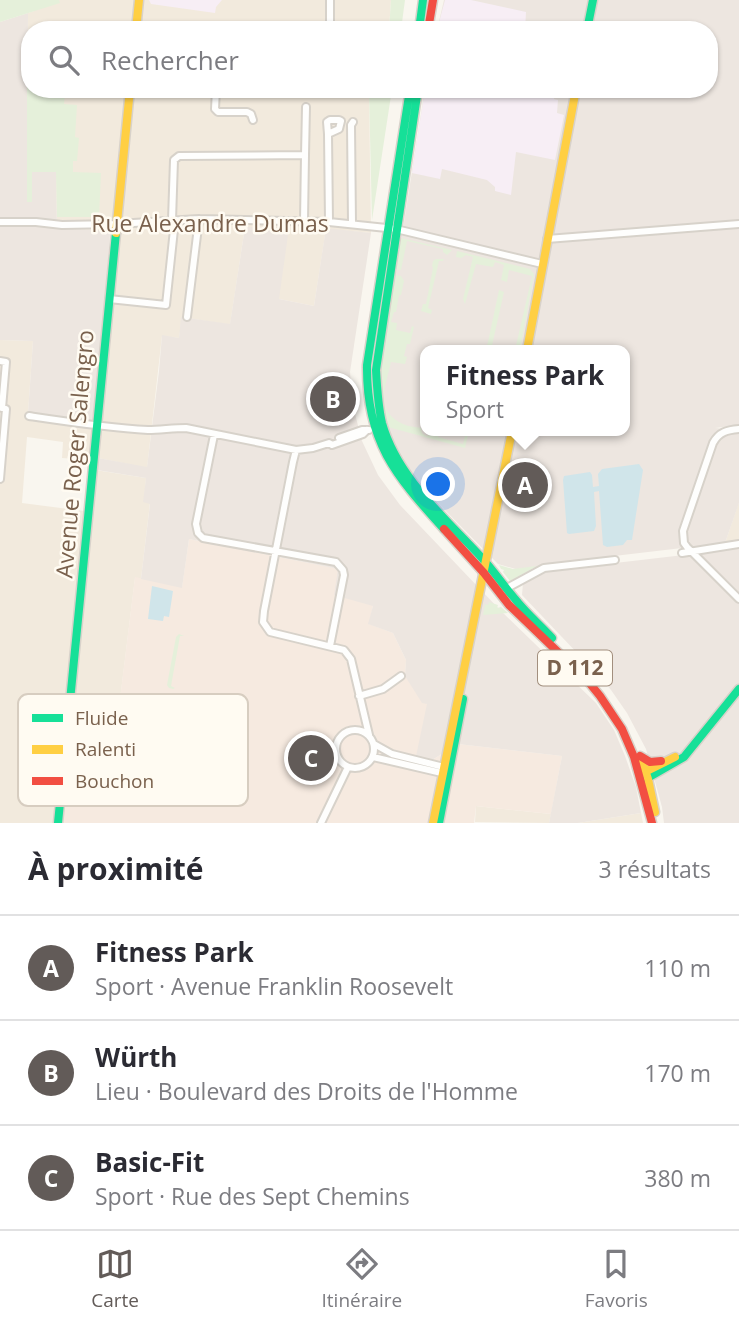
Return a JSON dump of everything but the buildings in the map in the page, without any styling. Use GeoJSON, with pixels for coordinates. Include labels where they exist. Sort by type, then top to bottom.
{"type":"FeatureCollection","features":[{"type":"Feature","properties":{"kind":"street"},"geometry":{"type":"LineString","coordinates":[[137,21],[139,0]]}},
{"type":"Feature","properties":{"kind":"street"},"geometry":{"type":"LineString","coordinates":[[330,0],[330,21]]}},
{"type":"Feature","properties":{"kind":"street"},"geometry":{"type":"LineString","coordinates":[[420,21],[423,0]]}},
{"type":"Feature","properties":{"kind":"street"},"geometry":{"type":"LineString","coordinates":[[430,21],[433,0]]}},
{"type":"Feature","properties":{"kind":"street"},"geometry":{"type":"LineString","coordinates":[[589,21],[593,0]]}},
{"type":"Feature","properties":{"kind":"street","name":"Avenue Roger Salengro"},"geometry":{"type":"LineString","coordinates":[[71,694],[129,98]]}},
{"type":"Feature","properties":{"kind":"street"},"geometry":{"type":"LineString","coordinates":[[216,98],[215,109],[218,112],[247,112],[253,120]]}},
{"type":"Feature","properties":{"kind":"street"},"geometry":{"type":"LineString","coordinates":[[409,98],[376,370],[377,408],[374,428],[401,481],[485,568]]}},
{"type":"Feature","properties":{"kind":"street"},"geometry":{"type":"LineString","coordinates":[[392,229],[416,98]]}},
{"type":"Feature","properties":{"kind":"street"},"geometry":{"type":"LineString","coordinates":[[528,345],[574,98]]}},
{"type":"Feature","properties":{"kind":"street"},"geometry":{"type":"LineString","coordinates":[[304,221],[306,107]]}},
{"type":"Feature","properties":{"kind":"street"},"geometry":{"type":"LineString","coordinates":[[352,224],[353,122]]}},
{"type":"Feature","properties":{"kind":"street"},"geometry":{"type":"LineString","coordinates":[[328,134],[329,222]]}},
{"type":"Feature","properties":{"kind":"street"},"geometry":{"type":"LineString","coordinates":[[109,299],[166,306],[173,220],[174,160],[179,156],[305,155]]}},
{"type":"Feature","properties":{"kind":"street"},"geometry":{"type":"LineString","coordinates":[[187,317],[199,219]]}},
{"type":"Feature","properties":{"kind":"street","name":"Rue Alexandre Dumas"},"geometry":{"type":"LineString","coordinates":[[0,222],[62,225],[199,219],[329,222],[392,229],[542,264]]}},
{"type":"Feature","properties":{"kind":"street"},"geometry":{"type":"LineString","coordinates":[[547,239],[739,224]]}},
{"type":"Feature","properties":{"kind":"street"},"geometry":{"type":"LineString","coordinates":[[0,361],[6,362],[0,478]]}},
{"type":"Feature","properties":{"kind":"street"},"geometry":{"type":"LineString","coordinates":[[29,416],[97,426],[152,430],[186,428],[296,450],[329,443],[331,445],[374,428]]}},
{"type":"Feature","properties":{"kind":"street"},"geometry":{"type":"LineString","coordinates":[[739,429],[725,431],[713,443],[683,531],[684,543],[739,599]]}},
{"type":"Feature","properties":{"kind":"street"},"geometry":{"type":"LineString","coordinates":[[215,435],[196,524],[198,533],[203,538],[336,562],[345,575],[330,646]]}},
{"type":"Feature","properties":{"kind":"street"},"geometry":{"type":"LineString","coordinates":[[433,823],[477,626],[476,612],[511,436]]}},
{"type":"Feature","properties":{"kind":"street"},"geometry":{"type":"LineString","coordinates":[[296,450],[263,622],[270,632],[278,635],[344,650],[351,659],[363,716],[374,744],[392,754],[446,771]]}},
{"type":"Feature","properties":{"kind":"street"},"geometry":{"type":"LineString","coordinates":[[682,553],[739,544]]}},
{"type":"Feature","properties":{"kind":"street"},"geometry":{"type":"LineString","coordinates":[[507,588],[544,568],[615,560]]}},
{"type":"Feature","properties":{"kind":"street","name":"D 112"},"geometry":{"type":"LineString","coordinates":[[485,568],[507,588],[610,700],[627,727],[640,756],[652,823]]}},
{"type":"Feature","properties":{"kind":"street","name":"D 112"},"geometry":{"type":"LineString","coordinates":[[485,568],[509,605],[587,680],[600,696],[622,729],[644,776],[657,823]]}},
{"type":"Feature","properties":{"kind":"street"},"geometry":{"type":"LineString","coordinates":[[359,696],[383,689],[401,676]]}},
{"type":"Feature","properties":{"kind":"street"},"geometry":{"type":"LineString","coordinates":[[644,776],[684,757],[739,689]]}},
{"type":"Feature","properties":{"kind":"street"},"geometry":{"type":"LineString","coordinates":[[354,729],[363,716]]}},
{"type":"Feature","properties":{"kind":"street"},"geometry":{"type":"LineString","coordinates":[[369,735],[354,729],[339,737],[335,748],[339,760],[348,767],[365,766],[373,757],[374,744]]}},
{"type":"Feature","properties":{"kind":"street"},"geometry":{"type":"LineString","coordinates":[[644,776],[696,743]]}},
{"type":"Feature","properties":{"kind":"street"},"geometry":{"type":"LineString","coordinates":[[640,756],[654,762],[683,753]]}},
{"type":"Feature","properties":{"kind":"street"},"geometry":{"type":"LineString","coordinates":[[373,757],[446,771]]}},
{"type":"Feature","properties":{"kind":"street"},"geometry":{"type":"LineString","coordinates":[[321,823],[348,767]]}},
{"type":"Feature","properties":{"kind":"street"},"geometry":{"type":"LineString","coordinates":[[439,823],[446,771]]}},
{"type":"Feature","properties":{"kind":"shaded area"},"geometry":{"type":"Polygon","coordinates":[[[32,0],[391,0],[390,21],[28,21],[28,13],[34,11],[32,0]]]}},
{"type":"Feature","properties":{"kind":"shaded area"},"geometry":{"type":"Polygon","coordinates":[[[149,0],[222,0],[215,13],[151,4],[149,0]]]}},
{"type":"Feature","properties":{"kind":"shaded area"},"geometry":{"type":"Polygon","coordinates":[[[444,0],[739,0],[739,425],[715,428],[739,430],[739,503],[725,543],[727,548],[739,546],[739,823],[664,823],[646,749],[627,713],[599,676],[522,595],[523,583],[546,571],[684,555],[682,548],[519,570],[498,564],[427,492],[392,438],[382,402],[384,349],[424,98],[718,98],[718,21],[439,21],[444,0]]]}},
{"type":"Feature","properties":{"kind":"shaded area"},"geometry":{"type":"Polygon","coordinates":[[[445,0],[471,0],[526,12],[526,21],[439,21],[445,0]]]}},
{"type":"Feature","properties":{"kind":"shaded area"},"geometry":{"type":"Polygon","coordinates":[[[28,13],[28,21],[21,21],[21,98],[27,98],[27,171],[56,172],[57,229],[107,230],[110,234],[92,422],[28,413],[33,341],[0,340],[0,22],[28,13]]]}},
{"type":"Feature","properties":{"kind":"shaded area"},"geometry":{"type":"Polygon","coordinates":[[[27,98],[369,98],[371,233],[326,229],[314,306],[279,299],[245,227],[230,325],[182,317],[179,338],[162,336],[147,468],[98,458],[121,230],[57,229],[56,172],[27,172],[27,98]]]}},
{"type":"Feature","properties":{"kind":"shaded area"},"geometry":{"type":"Polygon","coordinates":[[[424,98],[558,100],[557,113],[564,115],[555,160],[516,152],[511,195],[495,191],[495,187],[487,180],[442,169],[440,179],[412,173],[424,98]]]}},
{"type":"Feature","properties":{"kind":"shaded area"},"geometry":{"type":"Polygon","coordinates":[[[245,227],[289,228],[279,299],[314,306],[326,228],[371,233],[350,372],[352,402],[362,441],[378,475],[400,505],[500,610],[596,703],[614,730],[625,756],[636,787],[641,813],[578,823],[549,823],[562,756],[458,744],[432,760],[416,756],[427,704],[422,703],[405,676],[406,660],[393,633],[368,624],[373,606],[334,595],[338,569],[189,539],[182,588],[141,579],[150,504],[143,502],[146,478],[97,470],[98,458],[147,467],[162,335],[179,338],[181,317],[230,324],[245,227]]]}},
{"type":"Feature","properties":{"kind":"shaded area"},"geometry":{"type":"Polygon","coordinates":[[[0,340],[33,341],[28,413],[92,422],[90,460],[62,458],[63,442],[27,437],[22,503],[84,511],[89,469],[146,478],[144,501],[150,503],[141,579],[135,578],[121,694],[18,694],[18,806],[64,806],[62,823],[0,823],[0,340]]]}},
{"type":"Feature","properties":{"kind":"shaded area"},"geometry":{"type":"Polygon","coordinates":[[[639,464],[643,470],[632,540],[627,540],[623,545],[603,545],[599,491],[594,492],[594,531],[567,533],[564,476],[590,472],[593,487],[599,486],[598,474],[602,469],[639,464]]]}},
{"type":"Feature","properties":{"kind":"shaded area"},"geometry":{"type":"Polygon","coordinates":[[[739,503],[739,541],[725,543],[738,505],[739,503]]]}},
{"type":"Feature","properties":{"kind":"shaded area"},"geometry":{"type":"Polygon","coordinates":[[[189,539],[339,569],[373,606],[369,624],[393,633],[406,660],[405,676],[427,704],[432,760],[458,744],[562,756],[551,814],[476,806],[474,823],[62,823],[64,806],[248,806],[248,694],[121,694],[135,577],[182,587],[189,539]]]}},
{"type":"Feature","properties":{"kind":"shaded area"},"geometry":{"type":"Polygon","coordinates":[[[152,586],[173,591],[169,617],[164,616],[163,621],[148,619],[152,586]]]}},
{"type":"Feature","properties":{"kind":"shaded area"},"geometry":{"type":"Polygon","coordinates":[[[476,806],[551,814],[549,823],[475,822],[476,806]]]}},
{"type":"Feature","properties":{"kind":"shaded area"},"geometry":{"type":"Polygon","coordinates":[[[641,813],[643,823],[578,823],[641,813]]]}},
{"type":"Feature","properties":{"kind":"green space"},"geometry":{"type":"Polygon","coordinates":[[[0,0],[59,0],[60,3],[0,22],[0,0]]]}},
{"type":"Feature","properties":{"kind":"green space"},"geometry":{"type":"Polygon","coordinates":[[[391,0],[405,0],[402,21],[390,21],[391,0]]]}},
{"type":"Feature","properties":{"kind":"green space"},"geometry":{"type":"Polygon","coordinates":[[[27,98],[65,98],[64,104],[77,105],[75,137],[79,138],[73,172],[101,173],[99,217],[57,217],[56,172],[32,172],[32,202],[27,202],[27,98]]]}},
{"type":"Feature","properties":{"kind":"green space"},"geometry":{"type":"Polygon","coordinates":[[[369,98],[391,98],[372,220],[369,98]]]}},
{"type":"Feature","properties":{"kind":"green space"},"geometry":{"type":"Polygon","coordinates":[[[401,238],[452,250],[447,255],[443,249],[407,241],[401,270],[396,269],[401,238]]]}},
{"type":"Feature","properties":{"kind":"green space"},"geometry":{"type":"Polygon","coordinates":[[[457,251],[530,269],[534,274],[521,345],[516,345],[532,276],[509,270],[507,282],[501,280],[504,265],[495,262],[493,267],[476,264],[465,304],[463,299],[473,257],[456,257],[457,251]]]}},
{"type":"Feature","properties":{"kind":"green space"},"geometry":{"type":"Polygon","coordinates":[[[444,259],[439,261],[428,308],[432,310],[431,314],[421,311],[423,304],[426,304],[433,261],[444,259]]]}},
{"type":"Feature","properties":{"kind":"green space"},"geometry":{"type":"Polygon","coordinates":[[[395,275],[401,276],[404,281],[401,295],[391,322],[397,323],[396,330],[410,333],[412,326],[414,327],[404,356],[407,357],[405,364],[391,362],[384,395],[387,410],[392,416],[401,423],[420,428],[420,436],[388,427],[382,402],[381,369],[395,275]]]}},
{"type":"Feature","properties":{"kind":"green space"},"geometry":{"type":"Polygon","coordinates":[[[499,290],[504,292],[492,345],[487,345],[499,290]]]}},
{"type":"Feature","properties":{"kind":"green space"},"geometry":{"type":"Polygon","coordinates":[[[421,436],[438,436],[463,444],[465,436],[468,436],[465,448],[421,436]]]}},
{"type":"Feature","properties":{"kind":"green space"},"geometry":{"type":"Polygon","coordinates":[[[499,565],[513,569],[537,566],[510,581],[499,565]]]}},
{"type":"Feature","properties":{"kind":"green space"},"geometry":{"type":"Polygon","coordinates":[[[489,602],[508,613],[483,615],[485,604],[488,605],[489,602]]]}},
{"type":"Feature","properties":{"kind":"green space"},"geometry":{"type":"Polygon","coordinates":[[[179,634],[184,636],[180,636],[171,686],[175,688],[173,689],[167,685],[176,637],[179,634]]]}},
{"type":"Feature","properties":{"kind":"traffic: fast"},"geometry":{"type":"LineString","coordinates":[[420,21],[423,0]]}},
{"type":"Feature","properties":{"kind":"traffic: fast"},"geometry":{"type":"LineString","coordinates":[[589,21],[593,0]]}},
{"type":"Feature","properties":{"kind":"traffic: fast"},"geometry":{"type":"LineString","coordinates":[[409,98],[367,365],[368,392],[378,436],[387,455],[411,491],[444,529]]}},
{"type":"Feature","properties":{"kind":"traffic: fast"},"geometry":{"type":"LineString","coordinates":[[417,98],[376,370],[382,423],[389,443],[410,479],[552,638]]}},
{"type":"Feature","properties":{"kind":"traffic: fast"},"geometry":{"type":"LineString","coordinates":[[71,694],[116,233]]}},
{"type":"Feature","properties":{"kind":"traffic: fast"},"geometry":{"type":"LineString","coordinates":[[644,780],[684,757],[739,689]]}},
{"type":"Feature","properties":{"kind":"traffic: fast"},"geometry":{"type":"LineString","coordinates":[[439,823],[463,699]]}},
{"type":"Feature","properties":{"kind":"traffic: fast"},"geometry":{"type":"LineString","coordinates":[[58,823],[60,806]]}},
{"type":"Feature","properties":{"kind":"traffic: slow"},"geometry":{"type":"LineString","coordinates":[[137,21],[139,0]]}},
{"type":"Feature","properties":{"kind":"traffic: slow"},"geometry":{"type":"LineString","coordinates":[[116,233],[129,98]]}},
{"type":"Feature","properties":{"kind":"traffic: slow"},"geometry":{"type":"LineString","coordinates":[[528,345],[574,98]]}},
{"type":"Feature","properties":{"kind":"traffic: slow"},"geometry":{"type":"LineString","coordinates":[[433,823],[511,436]]}},
{"type":"Feature","properties":{"kind":"traffic: slow"},"geometry":{"type":"LineString","coordinates":[[643,773],[675,757]]}},
{"type":"Feature","properties":{"kind":"traffic: slow"},"geometry":{"type":"LineString","coordinates":[[642,761],[655,812]]}},
{"type":"Feature","properties":{"kind":"traffic: jam"},"geometry":{"type":"LineString","coordinates":[[430,21],[433,0]]}},
{"type":"Feature","properties":{"kind":"traffic: jam"},"geometry":{"type":"LineString","coordinates":[[444,529],[509,605],[587,680],[600,696],[622,729],[634,757],[652,823]]}},
{"type":"Feature","properties":{"kind":"traffic: jam"},"geometry":{"type":"LineString","coordinates":[[640,756],[650,762],[661,761]]}},
{"type":"Feature","properties":{"kind":"place","name":"Würth"},"geometry":{"type":"Point","coordinates":[333,399]}},
{"type":"Feature","properties":{"kind":"place","name":"Fitness Park"},"geometry":{"type":"Point","coordinates":[525,485]}},
{"type":"Feature","properties":{"kind":"place","name":"Basic-Fit"},"geometry":{"type":"Point","coordinates":[311,758]}}]}
